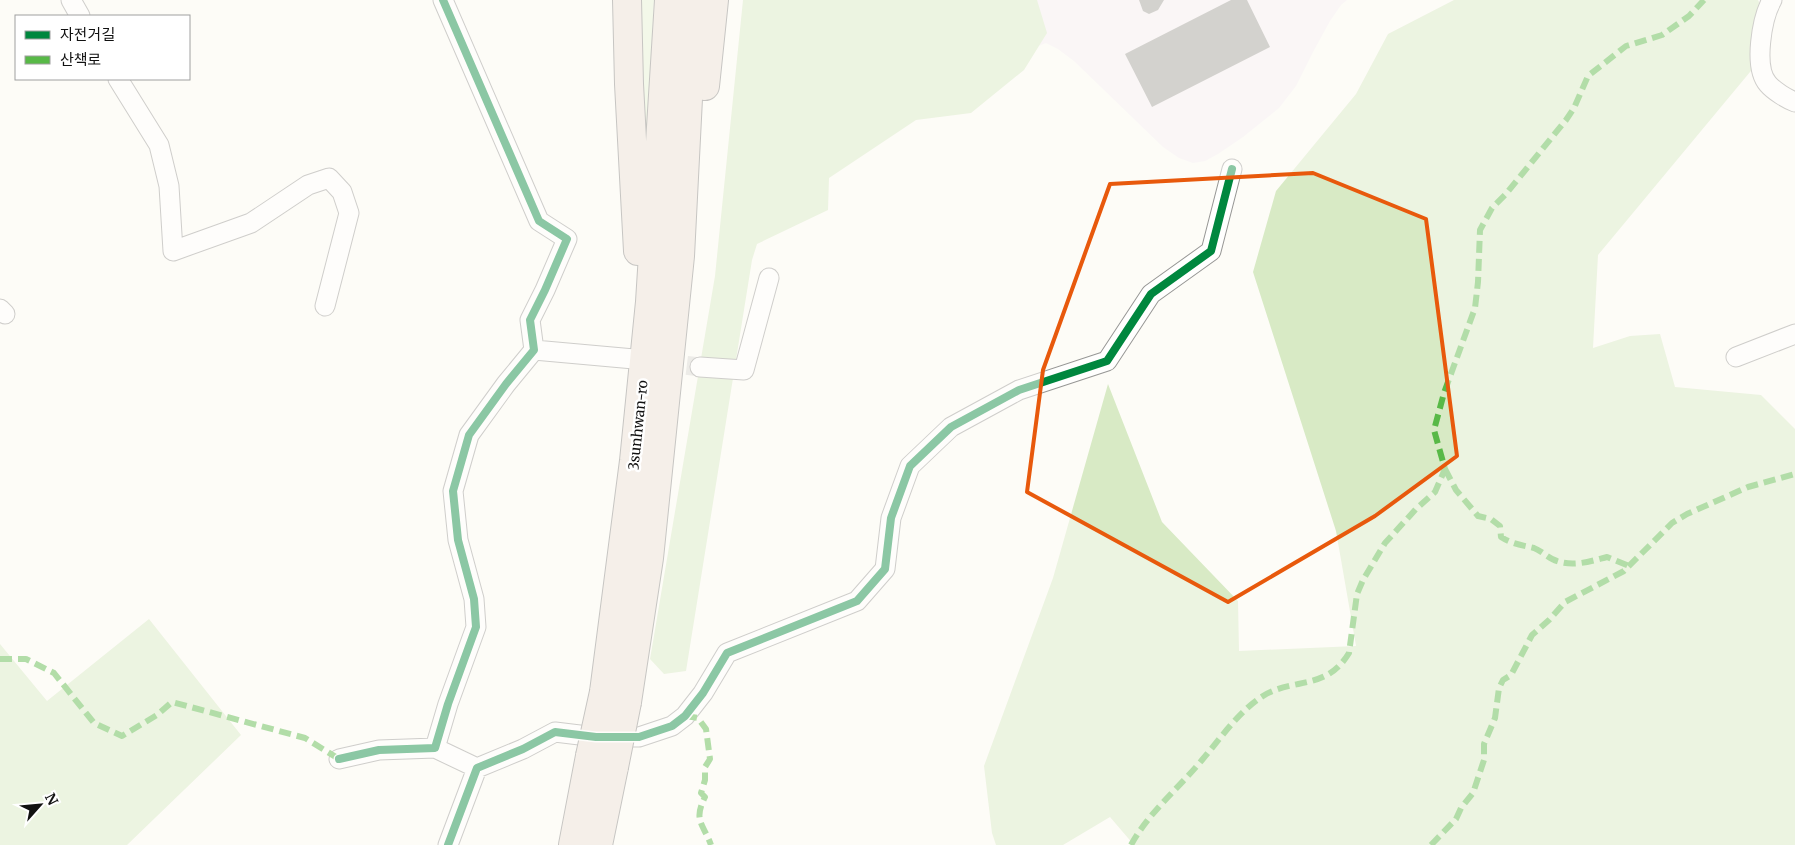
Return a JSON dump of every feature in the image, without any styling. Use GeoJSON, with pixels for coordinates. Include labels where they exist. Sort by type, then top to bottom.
{"type":"FeatureCollection","features":[{"type":"Feature","properties":{"kind":"highway"},"geometry":{"type":"LineString","coordinates":[[627,0],[629,84],[635,180],[638,365]]}},
{"type":"Feature","properties":{"kind":"highway","name":"3sunhwan-ro"},"geometry":{"type":"LineString","coordinates":[[598,845],[614,767],[615,697],[634,461],[638,365],[650,302],[669,0]]}},
{"type":"Feature","properties":{"kind":"highway","name":"3sunhwan-ro"},"geometry":{"type":"LineString","coordinates":[[573,845],[590,756],[615,697],[649,558],[680,256],[693,0]]}},
{"type":"Feature","properties":{"kind":"highway"},"geometry":{"type":"LineString","coordinates":[[656,482],[714,0]]}},
{"type":"Feature","properties":{"kind":"street"},"geometry":{"type":"LineString","coordinates":[[70,0],[79,15]]}},
{"type":"Feature","properties":{"kind":"street"},"geometry":{"type":"LineString","coordinates":[[435,748],[448,704],[476,627],[474,599],[458,540],[453,491],[469,435],[506,384],[534,350],[530,320],[567,239],[539,221],[443,0]]}},
{"type":"Feature","properties":{"kind":"street"},"geometry":{"type":"LineString","coordinates":[[1772,0],[1766,10],[1760,46],[1763,74],[1769,84],[1795,102]]}},
{"type":"Feature","properties":{"kind":"street"},"geometry":{"type":"LineString","coordinates":[[119,80],[159,146],[169,186],[174,251],[251,223],[308,185],[329,178],[342,192],[349,213],[325,306]]}},
{"type":"Feature","properties":{"kind":"street"},"geometry":{"type":"LineString","coordinates":[[448,845],[477,768],[523,749],[555,732],[596,736],[639,737],[672,726],[685,716],[728,653],[857,601],[885,569],[891,518],[910,466],[951,426],[1019,390],[1106,361],[1151,294],[1210,251],[1232,169]]}},
{"type":"Feature","properties":{"kind":"street"},"geometry":{"type":"LineString","coordinates":[[700,367],[744,370],[769,278]]}},
{"type":"Feature","properties":{"kind":"street"},"geometry":{"type":"LineString","coordinates":[[1736,357],[1794,336]]}},
{"type":"Feature","properties":{"kind":"street"},"geometry":{"type":"LineString","coordinates":[[534,350],[638,365]]}},
{"type":"Feature","properties":{"kind":"street"},"geometry":{"type":"LineString","coordinates":[[339,759],[379,750],[435,748],[477,768]]}},
{"type":"Feature","properties":{"kind":"highlighted area"},"geometry":{"type":"Polygon","coordinates":[[[1313,173],[1426,219],[1457,456],[1375,516],[1228,602],[1027,492],[1043,370],[1110,184],[1313,173]]]}},
{"type":"Feature","properties":{"kind":"shaded area"},"geometry":{"type":"Polygon","coordinates":[[[941,0],[1347,0],[1341,5],[1330,21],[1296,86],[1279,108],[1218,154],[1205,161],[1193,163],[1179,158],[1163,147],[1074,61],[1058,49],[1046,43],[1031,49],[941,0]]]}},
{"type":"Feature","properties":{"kind":"green space"},"geometry":{"type":"Polygon","coordinates":[[[637,0],[654,0],[646,153],[637,0]]]}},
{"type":"Feature","properties":{"kind":"green space"},"geometry":{"type":"Polygon","coordinates":[[[743,0],[1037,0],[1047,33],[1024,70],[971,113],[916,120],[829,178],[828,210],[757,244],[752,260],[686,671],[664,674],[650,659],[715,276],[743,0]]]}},
{"type":"Feature","properties":{"kind":"green space"},"geometry":{"type":"Polygon","coordinates":[[[1454,0],[1758,0],[1759,2],[1755,66],[1598,255],[1593,348],[1630,336],[1660,334],[1675,387],[1761,395],[1795,429],[1795,845],[1134,845],[1110,817],[1063,845],[996,845],[992,833],[984,766],[1053,578],[1108,384],[1162,522],[1238,601],[1239,651],[1356,646],[1336,531],[1253,272],[1276,191],[1356,94],[1388,34],[1454,0]]]}},
{"type":"Feature","properties":{"kind":"green space"},"geometry":{"type":"Polygon","coordinates":[[[149,619],[241,735],[127,845],[0,845],[0,644],[47,701],[149,619]]]}},
{"type":"Feature","properties":{"kind":"building"},"geometry":{"type":"Polygon","coordinates":[[[1139,0],[1164,0],[1158,10],[1149,14],[1143,11],[1139,0]]]}},
{"type":"Feature","properties":{"kind":"building"},"geometry":{"type":"Polygon","coordinates":[[[1231,0],[1247,0],[1270,47],[1152,107],[1125,54],[1231,0]]]}},
{"type":"Feature","properties":{"kind":"tunnel"},"geometry":{"type":"LineString","coordinates":[[659,362],[700,367]]}},
{"type":"Feature","properties":{"kind":"marked path"},"geometry":{"type":"LineString","coordinates":[[1131,845],[1155,811],[1193,771],[1230,726],[1254,702],[1275,690],[1309,682],[1330,673],[1340,665],[1349,653],[1357,594],[1363,580],[1385,543],[1416,509],[1435,492],[1445,469],[1434,430],[1444,393],[1475,308],[1480,230],[1492,208],[1505,195],[1566,120],[1574,108],[1588,76],[1626,46],[1662,35],[1689,16],[1704,0]]}},
{"type":"Feature","properties":{"kind":"marked path"},"geometry":{"type":"LineString","coordinates":[[1445,469],[1456,490],[1478,516],[1491,519],[1500,526],[1501,537],[1517,544],[1534,548],[1551,559],[1563,563],[1582,563],[1607,557],[1629,566]]}},
{"type":"Feature","properties":{"kind":"marked path"},"geometry":{"type":"LineString","coordinates":[[1431,845],[1456,819],[1461,808],[1473,793],[1484,760],[1484,744],[1495,718],[1499,688],[1503,680],[1511,675],[1532,635],[1565,602],[1624,571],[1672,523],[1687,514],[1748,487],[1795,474]]}},
{"type":"Feature","properties":{"kind":"marked path"},"geometry":{"type":"LineString","coordinates":[[0,659],[26,659],[54,673],[94,723],[122,736],[157,715],[172,702],[305,738],[339,759]]}},
{"type":"Feature","properties":{"kind":"marked path"},"geometry":{"type":"LineString","coordinates":[[685,716],[698,718],[706,729],[710,759],[705,767],[705,780],[701,793],[705,797],[701,805],[700,822],[711,845]]}},
{"type":"Feature","properties":{"kind":"cycle path"},"geometry":{"type":"LineString","coordinates":[[339,759],[379,750],[435,748],[448,704],[476,627],[474,599],[458,540],[453,491],[469,435],[506,384],[534,350],[530,320],[567,239],[539,221],[443,0]]}},
{"type":"Feature","properties":{"kind":"cycle path"},"geometry":{"type":"LineString","coordinates":[[448,845],[477,768],[523,749],[555,732],[596,737],[639,737],[672,726],[685,716],[703,693],[727,653],[857,601],[885,569],[891,518],[910,466],[951,427],[1019,390],[1107,361],[1151,294],[1211,251],[1232,169]]}}]}
